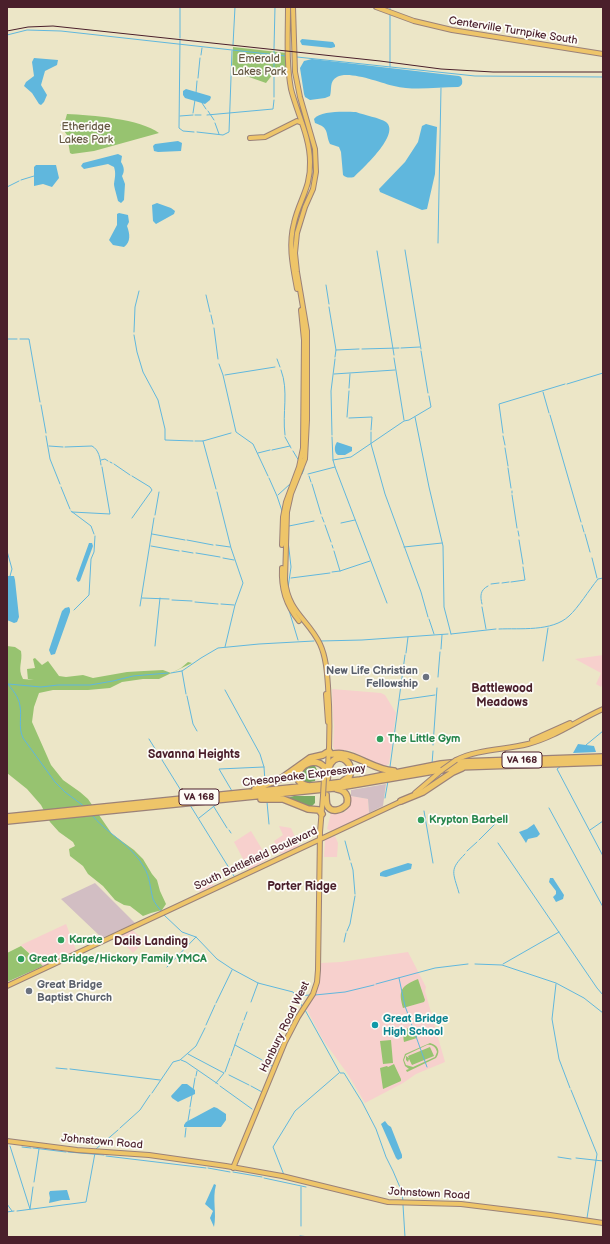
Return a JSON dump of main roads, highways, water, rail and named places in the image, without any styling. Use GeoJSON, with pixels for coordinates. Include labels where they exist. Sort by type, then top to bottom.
{"type":"FeatureCollection","features":[{"type":"Feature","properties":{"kind":"highway"},"geometry":{"type":"LineString","coordinates":[[231,794],[250,791],[268,785],[285,776],[308,759],[324,755],[328,752],[331,754],[350,756],[384,770],[406,771]]}},
{"type":"Feature","properties":{"kind":"highway","name":"Chesapeake Expressway"},"geometry":{"type":"LineString","coordinates":[[7,821],[231,794],[332,784],[441,764],[603,757]]}},
{"type":"Feature","properties":{"kind":"highway"},"geometry":{"type":"LineString","coordinates":[[326,778],[330,764],[333,761],[340,758],[347,761],[351,766],[349,777],[344,781],[332,784]]}},
{"type":"Feature","properties":{"kind":"highway","name":"Chesapeake Expressway"},"geometry":{"type":"LineString","coordinates":[[7,817],[225,799],[358,785],[439,769],[458,767],[603,762]]}},
{"type":"Feature","properties":{"kind":"highway"},"geometry":{"type":"LineString","coordinates":[[310,786],[304,785],[299,781],[298,774],[300,768],[304,765],[314,763],[325,768]]}},
{"type":"Feature","properties":{"kind":"highway"},"geometry":{"type":"LineString","coordinates":[[401,801],[423,792],[454,772],[464,768],[476,767]]}},
{"type":"Feature","properties":{"kind":"highway"},"geometry":{"type":"LineString","coordinates":[[321,789],[338,789],[343,791],[347,797],[347,804],[340,810],[331,810],[324,795]]}},
{"type":"Feature","properties":{"kind":"highway"},"geometry":{"type":"LineString","coordinates":[[225,799],[280,799],[308,809],[319,810],[322,814]]}},
{"type":"Feature","properties":{"kind":"main road"},"geometry":{"type":"LineString","coordinates":[[288,7],[288,62],[290,82],[309,146],[310,172],[306,192],[294,220],[290,244],[304,333],[304,442],[299,467],[289,491],[284,511],[282,577],[283,592],[287,602],[293,613],[318,645],[325,665]]}},
{"type":"Feature","properties":{"kind":"main road"},"geometry":{"type":"LineString","coordinates":[[293,7],[294,65],[296,81],[313,138],[316,168],[313,189],[305,207],[297,233],[295,253],[296,272],[307,331],[306,447],[303,466],[291,494],[287,512],[285,580],[287,593],[292,605],[320,644],[325,665],[328,752],[321,839]]}},
{"type":"Feature","properties":{"kind":"main road","name":"Centerville Turnpike South"},"geometry":{"type":"LineString","coordinates":[[376,7],[419,22],[452,30],[603,54]]}},
{"type":"Feature","properties":{"kind":"main road"},"geometry":{"type":"LineString","coordinates":[[288,23],[294,24]]}},
{"type":"Feature","properties":{"kind":"main road"},"geometry":{"type":"LineString","coordinates":[[250,138],[266,137],[297,121],[302,123]]}},
{"type":"Feature","properties":{"kind":"main road","name":"South Battlefield Boulevard"},"geometry":{"type":"LineString","coordinates":[[7,986],[401,801],[420,790],[442,770],[456,760],[471,754],[528,744],[548,737],[603,708]]}},
{"type":"Feature","properties":{"kind":"main road"},"geometry":{"type":"LineString","coordinates":[[326,778],[325,768],[328,752]]}},
{"type":"Feature","properties":{"kind":"main road"},"geometry":{"type":"LineString","coordinates":[[321,839],[323,832],[324,795]]}},
{"type":"Feature","properties":{"kind":"main road","name":"Hanbury Road West"},"geometry":{"type":"LineString","coordinates":[[232,1168],[280,1055],[298,1017],[311,999],[317,982],[321,839]]}},
{"type":"Feature","properties":{"kind":"main road","name":"Johnstown Road"},"geometry":{"type":"LineString","coordinates":[[7,1141],[77,1150],[148,1155],[226,1166],[282,1176],[388,1202],[461,1204],[603,1223]]}},
{"type":"Feature","properties":{"kind":"main road"},"geometry":{"type":"LineString","coordinates":[[304,1182],[308,1186]]}},
{"type":"Feature","properties":{"kind":"water"},"geometry":{"type":"Polygon","coordinates":[[[302,39],[333,42],[335,47],[331,48],[302,45],[300,41],[302,39]]]}},
{"type":"Feature","properties":{"kind":"water"},"geometry":{"type":"Polygon","coordinates":[[[34,58],[58,60],[57,65],[45,71],[41,85],[47,95],[41,105],[32,93],[24,86],[26,82],[34,76],[32,62],[34,58]]]}},
{"type":"Feature","properties":{"kind":"water"},"geometry":{"type":"Polygon","coordinates":[[[312,59],[459,76],[461,77],[462,83],[461,86],[458,87],[409,88],[394,86],[357,76],[342,75],[334,79],[331,85],[330,96],[310,100],[305,97],[304,94],[300,68],[304,61],[312,59]]]}},
{"type":"Feature","properties":{"kind":"water"},"geometry":{"type":"Polygon","coordinates":[[[186,89],[210,96],[210,100],[205,104],[185,98],[183,91],[186,89]]]}},
{"type":"Feature","properties":{"kind":"water"},"geometry":{"type":"Polygon","coordinates":[[[356,112],[380,119],[386,122],[389,127],[385,143],[379,151],[354,177],[348,178],[343,175],[341,152],[339,147],[330,144],[325,129],[315,123],[314,119],[317,116],[328,113],[356,112]]]}},
{"type":"Feature","properties":{"kind":"water"},"geometry":{"type":"Polygon","coordinates":[[[426,124],[437,127],[435,174],[427,209],[422,210],[380,192],[379,189],[405,162],[418,142],[422,126],[426,124]]]}},
{"type":"Feature","properties":{"kind":"water"},"geometry":{"type":"Polygon","coordinates":[[[178,141],[182,143],[181,151],[154,151],[153,146],[155,144],[178,141]]]}},
{"type":"Feature","properties":{"kind":"water"},"geometry":{"type":"Polygon","coordinates":[[[118,154],[122,156],[121,162],[124,171],[122,176],[125,184],[124,200],[121,203],[118,201],[114,187],[114,167],[108,164],[84,169],[81,166],[83,163],[118,154]]]}},
{"type":"Feature","properties":{"kind":"water"},"geometry":{"type":"Polygon","coordinates":[[[36,165],[56,165],[59,178],[52,187],[43,184],[34,186],[34,167],[36,165]]]}},
{"type":"Feature","properties":{"kind":"water"},"geometry":{"type":"Polygon","coordinates":[[[157,203],[175,211],[174,214],[156,224],[153,221],[152,205],[157,203]]]}},
{"type":"Feature","properties":{"kind":"water"},"geometry":{"type":"Polygon","coordinates":[[[117,214],[128,215],[129,222],[127,226],[129,238],[128,243],[124,247],[113,245],[109,240],[117,225],[117,214]]]}},
{"type":"Feature","properties":{"kind":"water"},"geometry":{"type":"Polygon","coordinates":[[[337,442],[352,447],[352,451],[345,455],[338,455],[335,449],[337,442]]]}},
{"type":"Feature","properties":{"kind":"water"},"geometry":{"type":"Polygon","coordinates":[[[89,543],[92,543],[93,546],[80,581],[78,582],[76,579],[89,543]]]}},
{"type":"Feature","properties":{"kind":"water"},"geometry":{"type":"Polygon","coordinates":[[[7,574],[8,576],[14,576],[15,580],[19,617],[17,622],[14,623],[7,620],[7,574]]]}},
{"type":"Feature","properties":{"kind":"water"},"geometry":{"type":"Polygon","coordinates":[[[69,607],[70,612],[55,654],[51,655],[49,650],[62,611],[69,607]]]}},
{"type":"Feature","properties":{"kind":"water"},"geometry":{"type":"Polygon","coordinates":[[[578,744],[594,746],[596,752],[573,753],[578,744]]]}},
{"type":"Feature","properties":{"kind":"water"},"geometry":{"type":"Polygon","coordinates":[[[534,824],[540,834],[537,837],[528,839],[526,843],[519,832],[534,824]]]}},
{"type":"Feature","properties":{"kind":"water"},"geometry":{"type":"Polygon","coordinates":[[[408,863],[412,864],[411,869],[386,877],[380,876],[380,873],[383,871],[408,863]]]}},
{"type":"Feature","properties":{"kind":"water"},"geometry":{"type":"Polygon","coordinates":[[[550,878],[553,878],[564,895],[563,899],[556,902],[553,897],[556,894],[556,891],[549,882],[550,878]]]}},
{"type":"Feature","properties":{"kind":"water"},"geometry":{"type":"Polygon","coordinates":[[[182,1084],[187,1084],[195,1090],[195,1094],[178,1102],[171,1096],[182,1084]]]}},
{"type":"Feature","properties":{"kind":"water"},"geometry":{"type":"Polygon","coordinates":[[[214,1107],[226,1114],[226,1120],[221,1127],[184,1127],[186,1122],[214,1107]]]}},
{"type":"Feature","properties":{"kind":"water"},"geometry":{"type":"Polygon","coordinates":[[[385,1121],[391,1127],[402,1155],[402,1158],[398,1160],[381,1124],[385,1121]]]}},
{"type":"Feature","properties":{"kind":"water"},"geometry":{"type":"Polygon","coordinates":[[[214,1184],[216,1185],[214,1196],[214,1227],[210,1218],[213,1211],[205,1204],[214,1184]]]}},
{"type":"Feature","properties":{"kind":"water"},"geometry":{"type":"Polygon","coordinates":[[[67,1190],[70,1200],[49,1203],[50,1191],[67,1190]]]}},
{"type":"Feature","properties":{"kind":"waterway"},"geometry":{"type":"LineString","coordinates":[[180,7],[180,38]]}},
{"type":"Feature","properties":{"kind":"waterway"},"geometry":{"type":"LineString","coordinates":[[233,45],[235,7]]}},
{"type":"Feature","properties":{"kind":"waterway"},"geometry":{"type":"LineString","coordinates":[[274,49],[275,7]]}},
{"type":"Feature","properties":{"kind":"waterway"},"geometry":{"type":"LineString","coordinates":[[286,7],[286,30]]}},
{"type":"Feature","properties":{"kind":"waterway"},"geometry":{"type":"LineString","coordinates":[[390,14],[390,67]]}},
{"type":"Feature","properties":{"kind":"waterway"},"geometry":{"type":"LineString","coordinates":[[7,35],[27,30],[61,31],[286,56]]}},
{"type":"Feature","properties":{"kind":"waterway"},"geometry":{"type":"LineString","coordinates":[[180,40],[179,128],[183,131],[194,132]]}},
{"type":"Feature","properties":{"kind":"waterway"},"geometry":{"type":"LineString","coordinates":[[201,55],[202,48]]}},
{"type":"Feature","properties":{"kind":"waterway"},"geometry":{"type":"LineString","coordinates":[[197,132],[223,135],[229,132],[232,51]]}},
{"type":"Feature","properties":{"kind":"waterway"},"geometry":{"type":"LineString","coordinates":[[274,51],[274,74]]}},
{"type":"Feature","properties":{"kind":"waterway"},"geometry":{"type":"LineString","coordinates":[[297,57],[475,76],[603,77]]}},
{"type":"Feature","properties":{"kind":"waterway"},"geometry":{"type":"LineString","coordinates":[[198,78],[200,58]]}},
{"type":"Feature","properties":{"kind":"waterway"},"geometry":{"type":"LineString","coordinates":[[274,77],[274,97]]}},
{"type":"Feature","properties":{"kind":"waterway"},"geometry":{"type":"LineString","coordinates":[[196,93],[197,81]]}},
{"type":"Feature","properties":{"kind":"waterway"},"geometry":{"type":"LineString","coordinates":[[438,243],[441,88]]}},
{"type":"Feature","properties":{"kind":"waterway"},"geometry":{"type":"LineString","coordinates":[[193,113],[195,100]]}},
{"type":"Feature","properties":{"kind":"waterway"},"geometry":{"type":"LineString","coordinates":[[207,115],[273,109],[274,100]]}},
{"type":"Feature","properties":{"kind":"waterway"},"geometry":{"type":"LineString","coordinates":[[202,103],[206,109]]}},
{"type":"Feature","properties":{"kind":"waterway"},"geometry":{"type":"LineString","coordinates":[[208,111],[214,120]]}},
{"type":"Feature","properties":{"kind":"waterway"},"geometry":{"type":"LineString","coordinates":[[180,116],[193,115]]}},
{"type":"Feature","properties":{"kind":"waterway"},"geometry":{"type":"LineString","coordinates":[[195,115],[201,115]]}},
{"type":"Feature","properties":{"kind":"waterway"},"geometry":{"type":"LineString","coordinates":[[215,123],[219,134]]}},
{"type":"Feature","properties":{"kind":"waterway"},"geometry":{"type":"LineString","coordinates":[[21,180],[34,176]]}},
{"type":"Feature","properties":{"kind":"waterway"},"geometry":{"type":"LineString","coordinates":[[7,187],[19,181]]}},
{"type":"Feature","properties":{"kind":"waterway"},"geometry":{"type":"LineString","coordinates":[[405,250],[421,349]]}},
{"type":"Feature","properties":{"kind":"waterway"},"geometry":{"type":"LineString","coordinates":[[377,251],[394,355]]}},
{"type":"Feature","properties":{"kind":"waterway"},"geometry":{"type":"LineString","coordinates":[[326,285],[329,304]]}},
{"type":"Feature","properties":{"kind":"waterway"},"geometry":{"type":"LineString","coordinates":[[134,332],[135,307],[139,291]]}},
{"type":"Feature","properties":{"kind":"waterway"},"geometry":{"type":"LineString","coordinates":[[206,295],[210,312]]}},
{"type":"Feature","properties":{"kind":"waterway"},"geometry":{"type":"LineString","coordinates":[[329,307],[336,350],[335,357]]}},
{"type":"Feature","properties":{"kind":"waterway"},"geometry":{"type":"LineString","coordinates":[[211,315],[213,324]]}},
{"type":"Feature","properties":{"kind":"waterway"},"geometry":{"type":"LineString","coordinates":[[214,328],[218,359]]}},
{"type":"Feature","properties":{"kind":"waterway"},"geometry":{"type":"LineString","coordinates":[[134,335],[143,372],[158,400],[165,429],[165,440],[193,441]]}},
{"type":"Feature","properties":{"kind":"waterway"},"geometry":{"type":"LineString","coordinates":[[7,339],[17,339]]}},
{"type":"Feature","properties":{"kind":"waterway"},"geometry":{"type":"LineString","coordinates":[[20,339],[29,339],[40,402]]}},
{"type":"Feature","properties":{"kind":"waterway"},"geometry":{"type":"LineString","coordinates":[[401,348],[420,347]]}},
{"type":"Feature","properties":{"kind":"waterway"},"geometry":{"type":"LineString","coordinates":[[362,349],[399,348]]}},
{"type":"Feature","properties":{"kind":"waterway"},"geometry":{"type":"LineString","coordinates":[[336,350],[359,349]]}},
{"type":"Feature","properties":{"kind":"waterway"},"geometry":{"type":"LineString","coordinates":[[421,351],[428,393]]}},
{"type":"Feature","properties":{"kind":"waterway"},"geometry":{"type":"LineString","coordinates":[[394,358],[404,420]]}},
{"type":"Feature","properties":{"kind":"waterway"},"geometry":{"type":"LineString","coordinates":[[277,359],[280,367]]}},
{"type":"Feature","properties":{"kind":"waterway"},"geometry":{"type":"LineString","coordinates":[[332,435],[331,391],[335,359]]}},
{"type":"Feature","properties":{"kind":"waterway"},"geometry":{"type":"LineString","coordinates":[[219,364],[223,375],[236,432],[253,444],[268,476]]}},
{"type":"Feature","properties":{"kind":"waterway"},"geometry":{"type":"LineString","coordinates":[[225,375],[275,367]]}},
{"type":"Feature","properties":{"kind":"waterway"},"geometry":{"type":"LineString","coordinates":[[281,370],[285,386],[285,435]]}},
{"type":"Feature","properties":{"kind":"waterway"},"geometry":{"type":"LineString","coordinates":[[334,374],[395,370]]}},
{"type":"Feature","properties":{"kind":"waterway"},"geometry":{"type":"LineString","coordinates":[[567,384],[603,373]]}},
{"type":"Feature","properties":{"kind":"waterway"},"geometry":{"type":"LineString","coordinates":[[349,388],[350,374]]}},
{"type":"Feature","properties":{"kind":"waterway"},"geometry":{"type":"LineString","coordinates":[[503,433],[499,404],[565,384]]}},
{"type":"Feature","properties":{"kind":"waterway"},"geometry":{"type":"LineString","coordinates":[[347,417],[349,391]]}},
{"type":"Feature","properties":{"kind":"waterway"},"geometry":{"type":"LineString","coordinates":[[543,392],[549,413]]}},
{"type":"Feature","properties":{"kind":"waterway"},"geometry":{"type":"LineString","coordinates":[[333,460],[351,457],[404,421],[409,420],[431,407],[429,396]]}},
{"type":"Feature","properties":{"kind":"waterway"},"geometry":{"type":"LineString","coordinates":[[41,405],[46,433]]}},
{"type":"Feature","properties":{"kind":"waterway"},"geometry":{"type":"LineString","coordinates":[[550,415],[581,522]]}},
{"type":"Feature","properties":{"kind":"waterway"},"geometry":{"type":"LineString","coordinates":[[349,418],[372,417],[371,430]]}},
{"type":"Feature","properties":{"kind":"waterway"},"geometry":{"type":"LineString","coordinates":[[415,417],[443,546],[444,607],[451,634]]}},
{"type":"Feature","properties":{"kind":"waterway"},"geometry":{"type":"LineString","coordinates":[[371,432],[371,444],[385,494],[421,592],[428,617]]}},
{"type":"Feature","properties":{"kind":"waterway"},"geometry":{"type":"LineString","coordinates":[[195,441],[203,441],[231,433]]}},
{"type":"Feature","properties":{"kind":"waterway"},"geometry":{"type":"LineString","coordinates":[[46,436],[50,459],[60,484]]}},
{"type":"Feature","properties":{"kind":"waterway"},"geometry":{"type":"LineString","coordinates":[[503,436],[505,445]]}},
{"type":"Feature","properties":{"kind":"waterway"},"geometry":{"type":"LineString","coordinates":[[285,437],[291,448]]}},
{"type":"Feature","properties":{"kind":"waterway"},"geometry":{"type":"LineString","coordinates":[[332,437],[333,460],[335,467],[387,603]]}},
{"type":"Feature","properties":{"kind":"waterway"},"geometry":{"type":"LineString","coordinates":[[203,441],[216,489]]}},
{"type":"Feature","properties":{"kind":"waterway"},"geometry":{"type":"LineString","coordinates":[[49,446],[63,447]]}},
{"type":"Feature","properties":{"kind":"waterway"},"geometry":{"type":"LineString","coordinates":[[65,447],[92,446],[98,452],[101,465]]}},
{"type":"Feature","properties":{"kind":"waterway"},"geometry":{"type":"LineString","coordinates":[[272,450],[290,446]]}},
{"type":"Feature","properties":{"kind":"waterway"},"geometry":{"type":"LineString","coordinates":[[505,448],[508,466]]}},
{"type":"Feature","properties":{"kind":"waterway"},"geometry":{"type":"LineString","coordinates":[[258,453],[270,450]]}},
{"type":"Feature","properties":{"kind":"waterway"},"geometry":{"type":"LineString","coordinates":[[293,451],[299,461]]}},
{"type":"Feature","properties":{"kind":"waterway"},"geometry":{"type":"LineString","coordinates":[[101,460],[105,459],[108,461]]}},
{"type":"Feature","properties":{"kind":"waterway"},"geometry":{"type":"LineString","coordinates":[[114,464],[130,475]]}},
{"type":"Feature","properties":{"kind":"waterway"},"geometry":{"type":"LineString","coordinates":[[72,512],[110,514],[102,467]]}},
{"type":"Feature","properties":{"kind":"waterway"},"geometry":{"type":"LineString","coordinates":[[308,474],[335,467]]}},
{"type":"Feature","properties":{"kind":"waterway"},"geometry":{"type":"LineString","coordinates":[[508,468],[511,488]]}},
{"type":"Feature","properties":{"kind":"waterway"},"geometry":{"type":"LineString","coordinates":[[302,474],[304,469]]}},
{"type":"Feature","properties":{"kind":"waterway"},"geometry":{"type":"LineString","coordinates":[[132,476],[150,487],[152,490],[132,518]]}},
{"type":"Feature","properties":{"kind":"waterway"},"geometry":{"type":"LineString","coordinates":[[309,476],[311,482]]}},
{"type":"Feature","properties":{"kind":"waterway"},"geometry":{"type":"LineString","coordinates":[[269,478],[282,511]]}},
{"type":"Feature","properties":{"kind":"waterway"},"geometry":{"type":"LineString","coordinates":[[278,495],[290,484]]}},
{"type":"Feature","properties":{"kind":"waterway"},"geometry":{"type":"LineString","coordinates":[[312,484],[321,514]]}},
{"type":"Feature","properties":{"kind":"waterway"},"geometry":{"type":"LineString","coordinates":[[61,487],[70,509]]}},
{"type":"Feature","properties":{"kind":"waterway"},"geometry":{"type":"LineString","coordinates":[[155,515],[159,492]]}},
{"type":"Feature","properties":{"kind":"waterway"},"geometry":{"type":"LineString","coordinates":[[217,492],[231,548],[243,583],[235,605],[225,647]]}},
{"type":"Feature","properties":{"kind":"waterway"},"geometry":{"type":"LineString","coordinates":[[512,495],[517,528]]}},
{"type":"Feature","properties":{"kind":"waterway"},"geometry":{"type":"LineString","coordinates":[[71,511],[91,526],[94,534]]}},
{"type":"Feature","properties":{"kind":"waterway"},"geometry":{"type":"LineString","coordinates":[[322,517],[324,522]]}},
{"type":"Feature","properties":{"kind":"waterway"},"geometry":{"type":"LineString","coordinates":[[140,606],[154,518]]}},
{"type":"Feature","properties":{"kind":"waterway"},"geometry":{"type":"LineString","coordinates":[[341,523],[355,520]]}},
{"type":"Feature","properties":{"kind":"waterway"},"geometry":{"type":"LineString","coordinates":[[289,526],[314,521]]}},
{"type":"Feature","properties":{"kind":"waterway"},"geometry":{"type":"LineString","coordinates":[[325,525],[331,542]]}},
{"type":"Feature","properties":{"kind":"waterway"},"geometry":{"type":"LineString","coordinates":[[582,525],[584,532]]}},
{"type":"Feature","properties":{"kind":"waterway"},"geometry":{"type":"LineString","coordinates":[[518,531],[519,536]]}},
{"type":"Feature","properties":{"kind":"waterway"},"geometry":{"type":"LineString","coordinates":[[152,534],[185,540]]}},
{"type":"Feature","properties":{"kind":"waterway"},"geometry":{"type":"LineString","coordinates":[[585,534],[590,552]]}},
{"type":"Feature","properties":{"kind":"waterway"},"geometry":{"type":"LineString","coordinates":[[74,610],[89,595],[91,559],[94,552],[95,536]]}},
{"type":"Feature","properties":{"kind":"waterway"},"geometry":{"type":"LineString","coordinates":[[187,540],[213,545]]}},
{"type":"Feature","properties":{"kind":"waterway"},"geometry":{"type":"LineString","coordinates":[[288,540],[291,567],[288,588]]}},
{"type":"Feature","properties":{"kind":"waterway"},"geometry":{"type":"LineString","coordinates":[[519,540],[523,564]]}},
{"type":"Feature","properties":{"kind":"waterway"},"geometry":{"type":"LineString","coordinates":[[404,547],[442,543]]}},
{"type":"Feature","properties":{"kind":"waterway"},"geometry":{"type":"LineString","coordinates":[[216,545],[230,547]]}},
{"type":"Feature","properties":{"kind":"waterway"},"geometry":{"type":"LineString","coordinates":[[151,546],[179,551]]}},
{"type":"Feature","properties":{"kind":"waterway"},"geometry":{"type":"LineString","coordinates":[[7,551],[12,569],[10,576]]}},
{"type":"Feature","properties":{"kind":"waterway"},"geometry":{"type":"LineString","coordinates":[[182,551],[193,553]]}},
{"type":"Feature","properties":{"kind":"waterway"},"geometry":{"type":"LineString","coordinates":[[334,551],[340,571]]}},
{"type":"Feature","properties":{"kind":"waterway"},"geometry":{"type":"LineString","coordinates":[[196,553],[220,557]]}},
{"type":"Feature","properties":{"kind":"waterway"},"geometry":{"type":"LineString","coordinates":[[223,558],[234,560]]}},
{"type":"Feature","properties":{"kind":"waterway"},"geometry":{"type":"LineString","coordinates":[[592,558],[597,578]]}},
{"type":"Feature","properties":{"kind":"waterway"},"geometry":{"type":"LineString","coordinates":[[332,572],[340,571],[370,561]]}},
{"type":"Feature","properties":{"kind":"waterway"},"geometry":{"type":"LineString","coordinates":[[511,582],[525,580],[523,567]]}},
{"type":"Feature","properties":{"kind":"waterway"},"geometry":{"type":"LineString","coordinates":[[291,578],[330,573]]}},
{"type":"Feature","properties":{"kind":"waterway"},"geometry":{"type":"LineString","coordinates":[[499,629],[526,629],[554,625],[569,616],[598,579],[603,578]]}},
{"type":"Feature","properties":{"kind":"waterway"},"geometry":{"type":"LineString","coordinates":[[502,583],[509,582]]}},
{"type":"Feature","properties":{"kind":"waterway"},"geometry":{"type":"LineString","coordinates":[[491,584],[499,583]]}},
{"type":"Feature","properties":{"kind":"waterway"},"geometry":{"type":"LineString","coordinates":[[482,604],[481,594],[483,589],[488,586]]}},
{"type":"Feature","properties":{"kind":"waterway"},"geometry":{"type":"LineString","coordinates":[[142,598],[169,599]]}},
{"type":"Feature","properties":{"kind":"waterway"},"geometry":{"type":"LineString","coordinates":[[155,646],[160,598]]}},
{"type":"Feature","properties":{"kind":"waterway"},"geometry":{"type":"LineString","coordinates":[[172,600],[192,601]]}},
{"type":"Feature","properties":{"kind":"waterway"},"geometry":{"type":"LineString","coordinates":[[195,602],[218,604]]}},
{"type":"Feature","properties":{"kind":"waterway"},"geometry":{"type":"LineString","coordinates":[[221,604],[234,605]]}},
{"type":"Feature","properties":{"kind":"waterway"},"geometry":{"type":"LineString","coordinates":[[288,607],[298,640]]}},
{"type":"Feature","properties":{"kind":"waterway"},"geometry":{"type":"LineString","coordinates":[[482,607],[486,629]]}},
{"type":"Feature","properties":{"kind":"waterway"},"geometry":{"type":"LineString","coordinates":[[429,619],[434,634]]}},
{"type":"Feature","properties":{"kind":"waterway"},"geometry":{"type":"LineString","coordinates":[[543,661],[548,628]]}},
{"type":"Feature","properties":{"kind":"waterway"},"geometry":{"type":"LineString","coordinates":[[451,634],[496,629]]}},
{"type":"Feature","properties":{"kind":"waterway"},"geometry":{"type":"LineString","coordinates":[[321,641],[362,640],[448,634]]}},
{"type":"Feature","properties":{"kind":"waterway"},"geometry":{"type":"LineString","coordinates":[[441,649],[442,635]]}},
{"type":"Feature","properties":{"kind":"waterway"},"geometry":{"type":"LineString","coordinates":[[406,653],[408,637]]}},
{"type":"Feature","properties":{"kind":"waterway"},"geometry":{"type":"LineString","coordinates":[[171,673],[182,671],[218,648],[314,641]]}},
{"type":"Feature","properties":{"kind":"waterway"},"geometry":{"type":"LineString","coordinates":[[438,677],[440,652]]}},
{"type":"Feature","properties":{"kind":"waterway"},"geometry":{"type":"LineString","coordinates":[[390,767],[405,655]]}},
{"type":"Feature","properties":{"kind":"waterway"},"geometry":{"type":"LineString","coordinates":[[182,671],[186,694]]}},
{"type":"Feature","properties":{"kind":"waterway"},"geometry":{"type":"LineString","coordinates":[[8,684],[41,687],[58,685],[90,685],[133,676],[168,673]]}},
{"type":"Feature","properties":{"kind":"waterway"},"geometry":{"type":"LineString","coordinates":[[7,683],[18,699],[23,738],[55,782],[65,792],[85,807]]}},
{"type":"Feature","properties":{"kind":"waterway"},"geometry":{"type":"LineString","coordinates":[[433,745],[437,688]]}},
{"type":"Feature","properties":{"kind":"waterway"},"geometry":{"type":"LineString","coordinates":[[225,690],[260,754],[264,767],[265,782]]}},
{"type":"Feature","properties":{"kind":"waterway"},"geometry":{"type":"LineString","coordinates":[[400,700],[435,695]]}},
{"type":"Feature","properties":{"kind":"waterway"},"geometry":{"type":"LineString","coordinates":[[187,696],[193,724],[197,731]]}},
{"type":"Feature","properties":{"kind":"waterway"},"geometry":{"type":"LineString","coordinates":[[586,745],[603,731]]}},
{"type":"Feature","properties":{"kind":"waterway"},"geometry":{"type":"LineString","coordinates":[[149,739],[185,797]]}},
{"type":"Feature","properties":{"kind":"waterway"},"geometry":{"type":"LineString","coordinates":[[432,764],[433,751]]}},
{"type":"Feature","properties":{"kind":"waterway"},"geometry":{"type":"LineString","coordinates":[[561,766],[557,769],[603,856]]}},
{"type":"Feature","properties":{"kind":"waterway"},"geometry":{"type":"LineString","coordinates":[[232,791],[219,769],[264,767]]}},
{"type":"Feature","properties":{"kind":"waterway"},"geometry":{"type":"LineString","coordinates":[[385,798],[388,781]]}},
{"type":"Feature","properties":{"kind":"waterway"},"geometry":{"type":"LineString","coordinates":[[267,802],[269,824]]}},
{"type":"Feature","properties":{"kind":"waterway"},"geometry":{"type":"LineString","coordinates":[[199,818],[218,803]]}},
{"type":"Feature","properties":{"kind":"waterway"},"geometry":{"type":"LineString","coordinates":[[190,805],[234,876]]}},
{"type":"Feature","properties":{"kind":"waterway"},"geometry":{"type":"LineString","coordinates":[[214,807],[227,828]]}},
{"type":"Feature","properties":{"kind":"waterway"},"geometry":{"type":"LineString","coordinates":[[549,808],[603,907]]}},
{"type":"Feature","properties":{"kind":"waterway"},"geometry":{"type":"LineString","coordinates":[[424,811],[433,863]]}},
{"type":"Feature","properties":{"kind":"waterway"},"geometry":{"type":"LineString","coordinates":[[91,814],[139,859],[148,875],[153,899],[162,912]]}},
{"type":"Feature","properties":{"kind":"waterway"},"geometry":{"type":"LineString","coordinates":[[590,830],[603,821]]}},
{"type":"Feature","properties":{"kind":"waterway"},"geometry":{"type":"LineString","coordinates":[[479,840],[497,822]]}},
{"type":"Feature","properties":{"kind":"waterway"},"geometry":{"type":"LineString","coordinates":[[345,841],[350,860]]}},
{"type":"Feature","properties":{"kind":"waterway"},"geometry":{"type":"LineString","coordinates":[[467,851],[477,842]]}},
{"type":"Feature","properties":{"kind":"waterway"},"geometry":{"type":"LineString","coordinates":[[498,843],[603,995]]}},
{"type":"Feature","properties":{"kind":"waterway"},"geometry":{"type":"LineString","coordinates":[[459,893],[454,876],[454,868],[465,854]]}},
{"type":"Feature","properties":{"kind":"waterway"},"geometry":{"type":"LineString","coordinates":[[351,863],[355,894]]}},
{"type":"Feature","properties":{"kind":"waterway"},"geometry":{"type":"LineString","coordinates":[[347,931],[350,924],[355,896]]}},
{"type":"Feature","properties":{"kind":"waterway"},"geometry":{"type":"LineString","coordinates":[[164,915],[182,932],[196,937],[217,959],[232,969],[258,983],[293,992],[302,1006]]}},
{"type":"Feature","properties":{"kind":"waterway"},"geometry":{"type":"LineString","coordinates":[[503,964],[559,932]]}},
{"type":"Feature","properties":{"kind":"waterway"},"geometry":{"type":"LineString","coordinates":[[344,942],[346,933]]}},
{"type":"Feature","properties":{"kind":"waterway"},"geometry":{"type":"LineString","coordinates":[[167,967],[196,937]]}},
{"type":"Feature","properties":{"kind":"waterway"},"geometry":{"type":"LineString","coordinates":[[376,984],[435,968],[468,964]]}},
{"type":"Feature","properties":{"kind":"waterway"},"geometry":{"type":"LineString","coordinates":[[475,964],[502,965],[556,983],[584,998],[603,1013]]}},
{"type":"Feature","properties":{"kind":"waterway"},"geometry":{"type":"LineString","coordinates":[[216,1003],[232,970]]}},
{"type":"Feature","properties":{"kind":"waterway"},"geometry":{"type":"LineString","coordinates":[[399,978],[405,1006],[427,1067]]}},
{"type":"Feature","properties":{"kind":"waterway"},"geometry":{"type":"LineString","coordinates":[[251,1002],[258,983]]}},
{"type":"Feature","properties":{"kind":"waterway"},"geometry":{"type":"LineString","coordinates":[[556,984],[552,1019],[559,1059],[570,1088]]}},
{"type":"Feature","properties":{"kind":"waterway"},"geometry":{"type":"LineString","coordinates":[[315,995],[345,992],[374,985]]}},
{"type":"Feature","properties":{"kind":"waterway"},"geometry":{"type":"LineString","coordinates":[[298,996],[310,995]]}},
{"type":"Feature","properties":{"kind":"waterway"},"geometry":{"type":"LineString","coordinates":[[206,1025],[215,1005]]}},
{"type":"Feature","properties":{"kind":"waterway"},"geometry":{"type":"LineString","coordinates":[[305,1010],[340,1073],[344,1073],[362,1102],[376,1129],[386,1157],[402,1192],[403,1201]]}},
{"type":"Feature","properties":{"kind":"waterway"},"geometry":{"type":"LineString","coordinates":[[244,1020],[247,1012]]}},
{"type":"Feature","properties":{"kind":"waterway"},"geometry":{"type":"LineString","coordinates":[[240,1031],[243,1023]]}},
{"type":"Feature","properties":{"kind":"waterway"},"geometry":{"type":"LineString","coordinates":[[152,1093],[173,1062],[180,1060],[196,1046],[205,1028]]}},
{"type":"Feature","properties":{"kind":"waterway"},"geometry":{"type":"LineString","coordinates":[[231,1056],[239,1033]]}},
{"type":"Feature","properties":{"kind":"waterway"},"geometry":{"type":"LineString","coordinates":[[235,1045],[262,1060]]}},
{"type":"Feature","properties":{"kind":"waterway"},"geometry":{"type":"LineString","coordinates":[[188,1054],[224,1073],[216,1083]]}},
{"type":"Feature","properties":{"kind":"waterway"},"geometry":{"type":"LineString","coordinates":[[225,1072],[230,1058]]}},
{"type":"Feature","properties":{"kind":"waterway"},"geometry":{"type":"LineString","coordinates":[[181,1060],[218,1084]]}},
{"type":"Feature","properties":{"kind":"waterway"},"geometry":{"type":"LineString","coordinates":[[264,1062],[272,1066]]}},
{"type":"Feature","properties":{"kind":"waterway"},"geometry":{"type":"LineString","coordinates":[[56,1068],[67,1069]]}},
{"type":"Feature","properties":{"kind":"waterway"},"geometry":{"type":"LineString","coordinates":[[70,1069],[160,1080]]}},
{"type":"Feature","properties":{"kind":"waterway"},"geometry":{"type":"LineString","coordinates":[[196,1076],[197,1071]]}},
{"type":"Feature","properties":{"kind":"waterway"},"geometry":{"type":"LineString","coordinates":[[284,1175],[273,1147],[295,1111],[339,1073]]}},
{"type":"Feature","properties":{"kind":"waterway"},"geometry":{"type":"LineString","coordinates":[[229,1075],[249,1085]]}},
{"type":"Feature","properties":{"kind":"waterway"},"geometry":{"type":"LineString","coordinates":[[193,1090],[195,1078]]}},
{"type":"Feature","properties":{"kind":"waterway"},"geometry":{"type":"LineString","coordinates":[[220,1086],[252,1109]]}},
{"type":"Feature","properties":{"kind":"waterway"},"geometry":{"type":"LineString","coordinates":[[251,1086],[262,1092]]}},
{"type":"Feature","properties":{"kind":"waterway"},"geometry":{"type":"LineString","coordinates":[[571,1090],[597,1154],[587,1218]]}},
{"type":"Feature","properties":{"kind":"waterway"},"geometry":{"type":"LineString","coordinates":[[120,1128],[140,1110],[150,1095]]}},
{"type":"Feature","properties":{"kind":"waterway"},"geometry":{"type":"LineString","coordinates":[[190,1107],[192,1095]]}},
{"type":"Feature","properties":{"kind":"waterway"},"geometry":{"type":"LineString","coordinates":[[188,1121],[190,1109]]}},
{"type":"Feature","properties":{"kind":"waterway"},"geometry":{"type":"LineString","coordinates":[[185,1137],[186,1128]]}},
{"type":"Feature","properties":{"kind":"waterway"},"geometry":{"type":"LineString","coordinates":[[96,1149],[118,1130]]}},
{"type":"Feature","properties":{"kind":"waterway"},"geometry":{"type":"LineString","coordinates":[[10,1146],[30,1209]]}},
{"type":"Feature","properties":{"kind":"waterway"},"geometry":{"type":"LineString","coordinates":[[22,1147],[31,1148]]}},
{"type":"Feature","properties":{"kind":"waterway"},"geometry":{"type":"LineString","coordinates":[[33,1148],[66,1152]]}},
{"type":"Feature","properties":{"kind":"waterway"},"geometry":{"type":"LineString","coordinates":[[34,1182],[39,1149]]}},
{"type":"Feature","properties":{"kind":"waterway"},"geometry":{"type":"LineString","coordinates":[[68,1152],[104,1155]]}},
{"type":"Feature","properties":{"kind":"waterway"},"geometry":{"type":"LineString","coordinates":[[17,1211],[86,1202],[95,1153]]}},
{"type":"Feature","properties":{"kind":"waterway"},"geometry":{"type":"LineString","coordinates":[[106,1156],[206,1168]]}},
{"type":"Feature","properties":{"kind":"waterway"},"geometry":{"type":"LineString","coordinates":[[558,1157],[571,1159]]}},
{"type":"Feature","properties":{"kind":"waterway"},"geometry":{"type":"LineString","coordinates":[[576,1158],[603,1161]]}},
{"type":"Feature","properties":{"kind":"waterway"},"geometry":{"type":"LineString","coordinates":[[208,1168],[230,1172]]}},
{"type":"Feature","properties":{"kind":"waterway"},"geometry":{"type":"LineString","coordinates":[[233,1172],[262,1177]]}},
{"type":"Feature","properties":{"kind":"waterway"},"geometry":{"type":"LineString","coordinates":[[264,1178],[306,1187]]}},
{"type":"Feature","properties":{"kind":"waterway"},"geometry":{"type":"LineString","coordinates":[[30,1209],[33,1187]]}},
{"type":"Feature","properties":{"kind":"waterway"},"geometry":{"type":"LineString","coordinates":[[301,1187],[301,1226]]}},
{"type":"Feature","properties":{"kind":"waterway"},"geometry":{"type":"LineString","coordinates":[[7,1204],[12,1211]]}},
{"type":"Feature","properties":{"kind":"waterway"},"geometry":{"type":"LineString","coordinates":[[403,1205],[405,1237]]}},
{"type":"Feature","properties":{"kind":"waterway"},"geometry":{"type":"LineString","coordinates":[[7,1212],[14,1211]]}},
{"type":"Feature","properties":{"kind":"waterway"},"geometry":{"type":"LineString","coordinates":[[300,1236],[310,1237]]}},
{"type":"Feature","properties":{"kind":"railway"},"geometry":{"type":"LineString","coordinates":[[7,31],[28,27],[53,26],[380,61],[441,69],[493,72],[603,72]]}},
{"type":"Feature","properties":{"kind":"place","name":"New Life Christian Fellowship"},"geometry":{"type":"Point","coordinates":[426,677]}},
{"type":"Feature","properties":{"kind":"place","name":"The Little Gym"},"geometry":{"type":"Point","coordinates":[380,739]}},
{"type":"Feature","properties":{"kind":"place","name":"Krypton Barbell"},"geometry":{"type":"Point","coordinates":[421,820]}},
{"type":"Feature","properties":{"kind":"place","name":"Karate"},"geometry":{"type":"Point","coordinates":[61,940]}},
{"type":"Feature","properties":{"kind":"place","name":"Great Bridge/Hickory Family YMCA"},"geometry":{"type":"Point","coordinates":[21,959]}},
{"type":"Feature","properties":{"kind":"place","name":"Great Bridge Baptist Church"},"geometry":{"type":"Point","coordinates":[29,991]}},
{"type":"Feature","properties":{"kind":"place","name":"Great Bridge High School"},"geometry":{"type":"Point","coordinates":[375,1025]}},
{"type":"Feature","properties":{"kind":"district","name":"Battlewood Meadows"},"geometry":{"type":"Point","coordinates":[502,696]}},
{"type":"Feature","properties":{"kind":"district","name":"Savanna Heights"},"geometry":{"type":"Point","coordinates":[194,755]}},
{"type":"Feature","properties":{"kind":"district","name":"Porter Ridge"},"geometry":{"type":"Point","coordinates":[302,887]}},
{"type":"Feature","properties":{"kind":"district","name":"Dails Landing"},"geometry":{"type":"Point","coordinates":[151,942]}},
{"type":"Feature","properties":{"kind":"park label","name":"Emerald Lakes Park"},"geometry":{"type":"Point","coordinates":[259,65]}},
{"type":"Feature","properties":{"kind":"park label","name":"Etheridge Lakes Park"},"geometry":{"type":"Point","coordinates":[86,133]}}]}
